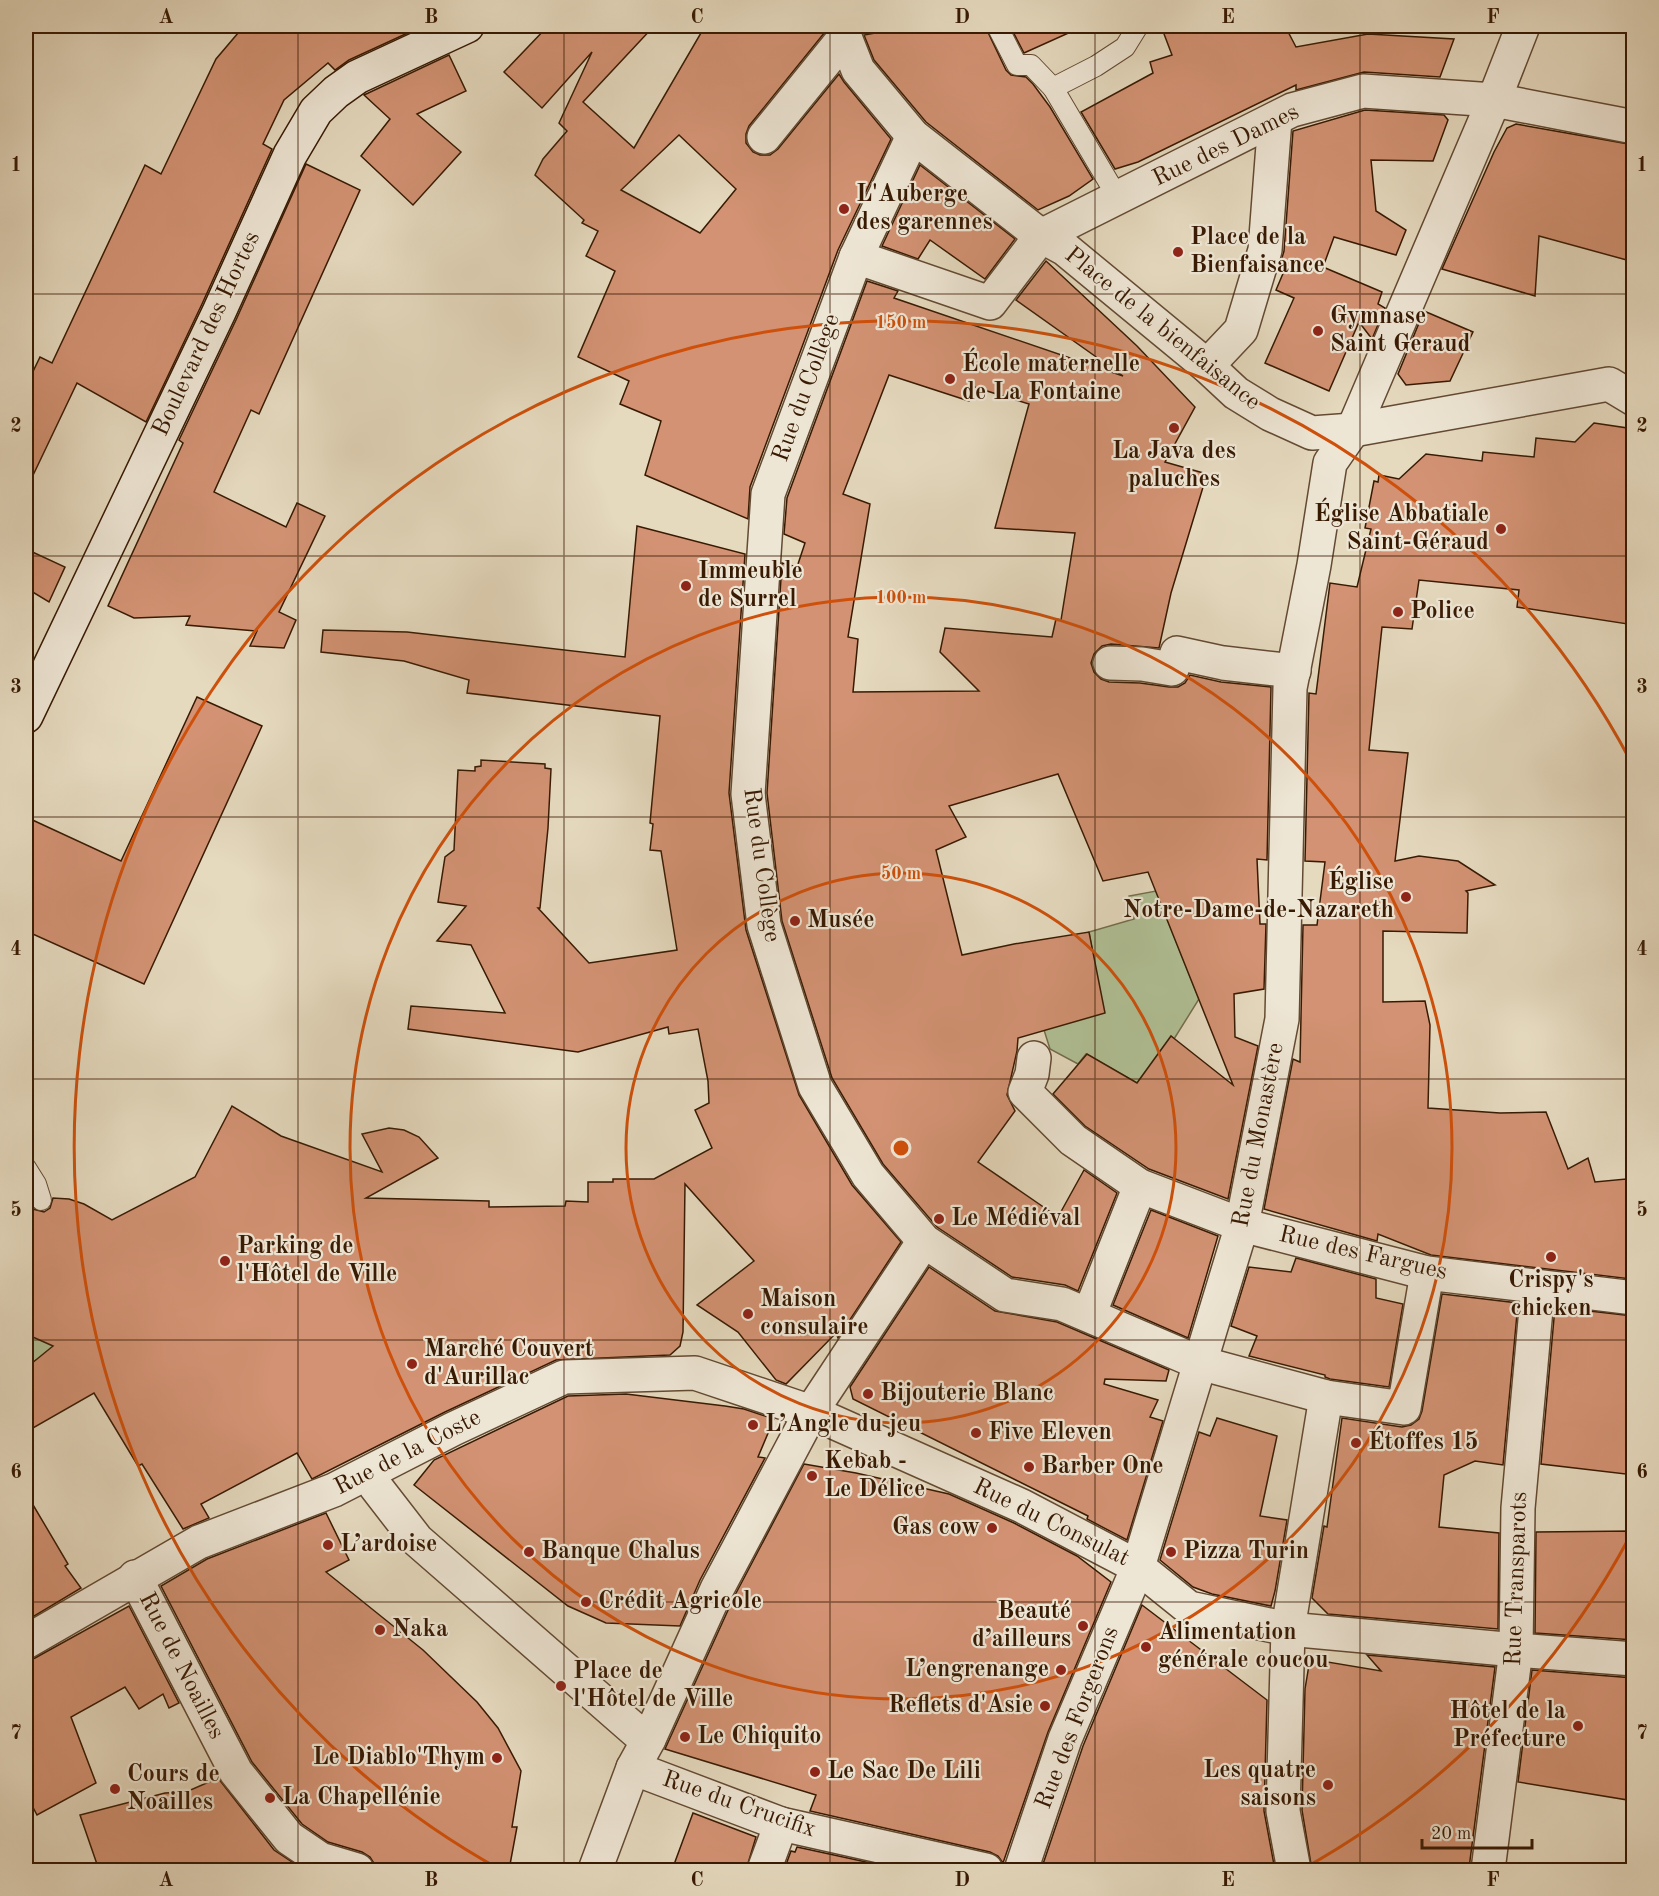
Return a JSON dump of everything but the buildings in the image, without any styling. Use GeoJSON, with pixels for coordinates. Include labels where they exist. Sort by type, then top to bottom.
{"type":"FeatureCollection","features":[{"type":"Feature","properties":{"kind":"street","name":"Boulevard des Hortes"},"geometry":{"type":"LineString","coordinates":[[26,716],[219,312],[290,155],[316,111],[336,92],[357,77],[467,26]]}},
{"type":"Feature","properties":{"kind":"street","name":"Rue du Monastère"},"geometry":{"type":"LineString","coordinates":[[1138,1566],[1242,1225],[1282,1019],[1292,680],[1330,463],[1353,430],[1494,100],[1523,26]]}},
{"type":"Feature","properties":{"kind":"street","name":"Place de la bienfaisance"},"geometry":{"type":"LineString","coordinates":[[845,31],[858,70],[914,136],[1036,242],[1065,249],[1207,366],[1236,393],[1270,414],[1312,434],[1353,430],[1625,385]]}},
{"type":"Feature","properties":{"kind":"street"},"geometry":{"type":"LineString","coordinates":[[764,136],[845,31]]}},
{"type":"Feature","properties":{"kind":"street","name":"Rue des Dames"},"geometry":{"type":"LineString","coordinates":[[1036,242],[1292,110],[1364,91],[1494,100],[1634,127]]}},
{"type":"Feature","properties":{"kind":"street","name":"Place de la bienfaisance"},"geometry":{"type":"LineString","coordinates":[[1207,366],[1241,330],[1265,250],[1275,118]]}},
{"type":"Feature","properties":{"kind":"street","name":"Rue du Collège"},"geometry":{"type":"LineString","coordinates":[[914,136],[856,257],[768,494],[748,794],[764,925],[816,1086],[868,1175],[924,1241],[1005,1295],[1062,1305],[1200,1363],[1326,1397],[1404,1408],[1427,1273]]}},
{"type":"Feature","properties":{"kind":"street"},"geometry":{"type":"LineString","coordinates":[[856,257],[990,303],[1036,242]]}},
{"type":"Feature","properties":{"kind":"street"},"geometry":{"type":"LineString","coordinates":[[1110,663],[1142,664],[1172,669],[1177,653],[1292,680]]}},
{"type":"Feature","properties":{"kind":"street","name":"Rue des Fargues"},"geometry":{"type":"LineString","coordinates":[[1034,1058],[1032,1074],[1025,1092],[1073,1140],[1140,1186],[1242,1225],[1427,1273],[1634,1298]]}},
{"type":"Feature","properties":{"kind":"street"},"geometry":{"type":"LineString","coordinates":[[1089,1316],[1140,1186]]}},
{"type":"Feature","properties":{"kind":"street"},"geometry":{"type":"LineString","coordinates":[[595,1870],[633,1768],[649,1739],[717,1589],[811,1412],[924,1241]]}},
{"type":"Feature","properties":{"kind":"street","name":"Rue Transparots"},"geometry":{"type":"LineString","coordinates":[[1488,1870],[1516,1650],[1518,1508],[1538,1287]]}},
{"type":"Feature","properties":{"kind":"street","name":"Rue de la Coste"},"geometry":{"type":"LineString","coordinates":[[26,1642],[199,1542],[303,1503],[369,1474],[453,1429],[564,1377],[695,1373],[811,1412]]}},
{"type":"Feature","properties":{"kind":"street"},"geometry":{"type":"LineString","coordinates":[[1294,1870],[1283,1810],[1288,1629],[1326,1397]]}},
{"type":"Feature","properties":{"kind":"street","name":"Rue du Consulat"},"geometry":{"type":"LineString","coordinates":[[811,1412],[1022,1506],[1138,1566],[1189,1608],[1288,1629],[1634,1659]]}},
{"type":"Feature","properties":{"kind":"street"},"geometry":{"type":"LineString","coordinates":[[369,1474],[376,1487],[417,1540],[637,1732],[649,1739]]}},
{"type":"Feature","properties":{"kind":"street","name":"Rue des Forgerons"},"geometry":{"type":"LineString","coordinates":[[1021,1870],[1065,1739],[1138,1566]]}},
{"type":"Feature","properties":{"kind":"street","name":"Rue de Noailles"},"geometry":{"type":"LineString","coordinates":[[135,1577],[236,1772],[290,1838],[320,1859],[357,1870]]}},
{"type":"Feature","properties":{"kind":"street","name":"Rue du Crucifix"},"geometry":{"type":"LineString","coordinates":[[633,1768],[781,1824],[986,1870]]}},
{"type":"Feature","properties":{"kind":"street"},"geometry":{"type":"LineString","coordinates":[[764,1870],[781,1824]]}},
{"type":"Feature","properties":{"kind":"lane"},"geometry":{"type":"LineString","coordinates":[[997,26],[1017,65],[1030,65],[1053,88],[1118,198]]}},
{"type":"Feature","properties":{"kind":"lane"},"geometry":{"type":"LineString","coordinates":[[1053,88],[1096,66],[1125,46],[1138,26]]}},
{"type":"Feature","properties":{"kind":"lane"},"geometry":{"type":"LineString","coordinates":[[26,1167],[36,1184],[41,1200]]}},
{"type":"Feature","properties":{"kind":"green space"},"geometry":{"type":"Polygon","coordinates":[[[1156,891],[1199,999],[1174,1039],[1171,1036],[1137,1083],[1086,1054],[1078,1064],[1050,1049],[1044,1030],[1097,978],[1089,932],[1134,919],[1129,896],[1156,891]]]}},
{"type":"Feature","properties":{"kind":"green space"},"geometry":{"type":"Polygon","coordinates":[[[26,1333],[71,1351],[42,1366],[36,1360],[26,1368],[26,1333]]]}},
{"type":"Feature","properties":{"kind":"place","name":"L'Auberge des garennes"},"geometry":{"type":"Point","coordinates":[844,209]}},
{"type":"Feature","properties":{"kind":"place","name":"Place de la Bienfaisance"},"geometry":{"type":"Point","coordinates":[1178,252]}},
{"type":"Feature","properties":{"kind":"place","name":"Gymnase Saint Geraud"},"geometry":{"type":"Point","coordinates":[1318,331]}},
{"type":"Feature","properties":{"kind":"place","name":"École maternelle de La Fontaine"},"geometry":{"type":"Point","coordinates":[950,379]}},
{"type":"Feature","properties":{"kind":"place","name":"La Java des paluches"},"geometry":{"type":"Point","coordinates":[1174,428]}},
{"type":"Feature","properties":{"kind":"place","name":"Église Abbatiale Saint-Géraud"},"geometry":{"type":"Point","coordinates":[1501,529]}},
{"type":"Feature","properties":{"kind":"place","name":"Immeuble de Surrel"},"geometry":{"type":"Point","coordinates":[686,586]}},
{"type":"Feature","properties":{"kind":"place","name":"Police"},"geometry":{"type":"Point","coordinates":[1398,612]}},
{"type":"Feature","properties":{"kind":"place","name":"Église Notre-Dame-de-Nazareth"},"geometry":{"type":"Point","coordinates":[1406,897]}},
{"type":"Feature","properties":{"kind":"place","name":"Musée"},"geometry":{"type":"Point","coordinates":[795,921]}},
{"type":"Feature","properties":{"kind":"place","name":"Le Médiéval"},"geometry":{"type":"Point","coordinates":[939,1219]}},
{"type":"Feature","properties":{"kind":"place","name":"Crispy's chicken"},"geometry":{"type":"Point","coordinates":[1551,1257]}},
{"type":"Feature","properties":{"kind":"place","name":"Parking de l'Hôtel de Ville"},"geometry":{"type":"Point","coordinates":[225,1261]}},
{"type":"Feature","properties":{"kind":"place","name":"Maison consulaire"},"geometry":{"type":"Point","coordinates":[748,1314]}},
{"type":"Feature","properties":{"kind":"place","name":"Marché Couvert d'Aurillac"},"geometry":{"type":"Point","coordinates":[412,1364]}},
{"type":"Feature","properties":{"kind":"place","name":"Bijouterie Blanc"},"geometry":{"type":"Point","coordinates":[868,1394]}},
{"type":"Feature","properties":{"kind":"place","name":"L’Angle du jeu"},"geometry":{"type":"Point","coordinates":[753,1425]}},
{"type":"Feature","properties":{"kind":"place","name":"Five Eleven"},"geometry":{"type":"Point","coordinates":[976,1433]}},
{"type":"Feature","properties":{"kind":"place","name":"Étoffes 15"},"geometry":{"type":"Point","coordinates":[1356,1443]}},
{"type":"Feature","properties":{"kind":"place","name":"Barber One"},"geometry":{"type":"Point","coordinates":[1029,1467]}},
{"type":"Feature","properties":{"kind":"place","name":"Kebab - Le Délice"},"geometry":{"type":"Point","coordinates":[812,1476]}},
{"type":"Feature","properties":{"kind":"place","name":"Gas cow"},"geometry":{"type":"Point","coordinates":[992,1528]}},
{"type":"Feature","properties":{"kind":"place","name":"L’ardoise"},"geometry":{"type":"Point","coordinates":[328,1545]}},
{"type":"Feature","properties":{"kind":"place","name":"Banque Chalus"},"geometry":{"type":"Point","coordinates":[529,1552]}},
{"type":"Feature","properties":{"kind":"place","name":"Pizza Turin"},"geometry":{"type":"Point","coordinates":[1171,1552]}},
{"type":"Feature","properties":{"kind":"place","name":"Crédit Agricole"},"geometry":{"type":"Point","coordinates":[586,1602]}},
{"type":"Feature","properties":{"kind":"place","name":"Beauté d’ailleurs"},"geometry":{"type":"Point","coordinates":[1083,1626]}},
{"type":"Feature","properties":{"kind":"place","name":"Naka"},"geometry":{"type":"Point","coordinates":[380,1630]}},
{"type":"Feature","properties":{"kind":"place","name":"Alimentation générale coucou"},"geometry":{"type":"Point","coordinates":[1146,1647]}},
{"type":"Feature","properties":{"kind":"place","name":"L’engrenange"},"geometry":{"type":"Point","coordinates":[1061,1670]}},
{"type":"Feature","properties":{"kind":"place","name":"Place de l'Hôtel de Ville"},"geometry":{"type":"Point","coordinates":[561,1686]}},
{"type":"Feature","properties":{"kind":"place","name":"Reflets d'Asie"},"geometry":{"type":"Point","coordinates":[1045,1706]}},
{"type":"Feature","properties":{"kind":"place","name":"Hôtel de la Préfecture"},"geometry":{"type":"Point","coordinates":[1578,1726]}},
{"type":"Feature","properties":{"kind":"place","name":"Le Chiquito"},"geometry":{"type":"Point","coordinates":[685,1737]}},
{"type":"Feature","properties":{"kind":"place","name":"Le Diablo'Thym"},"geometry":{"type":"Point","coordinates":[497,1758]}},
{"type":"Feature","properties":{"kind":"place","name":"Le Sac De Lili"},"geometry":{"type":"Point","coordinates":[815,1772]}},
{"type":"Feature","properties":{"kind":"place","name":"Les quatre saisons"},"geometry":{"type":"Point","coordinates":[1328,1785]}},
{"type":"Feature","properties":{"kind":"place","name":"Cours de Noailles"},"geometry":{"type":"Point","coordinates":[115,1789]}},
{"type":"Feature","properties":{"kind":"place","name":"La Chapellénie"},"geometry":{"type":"Point","coordinates":[270,1798]}}]}
